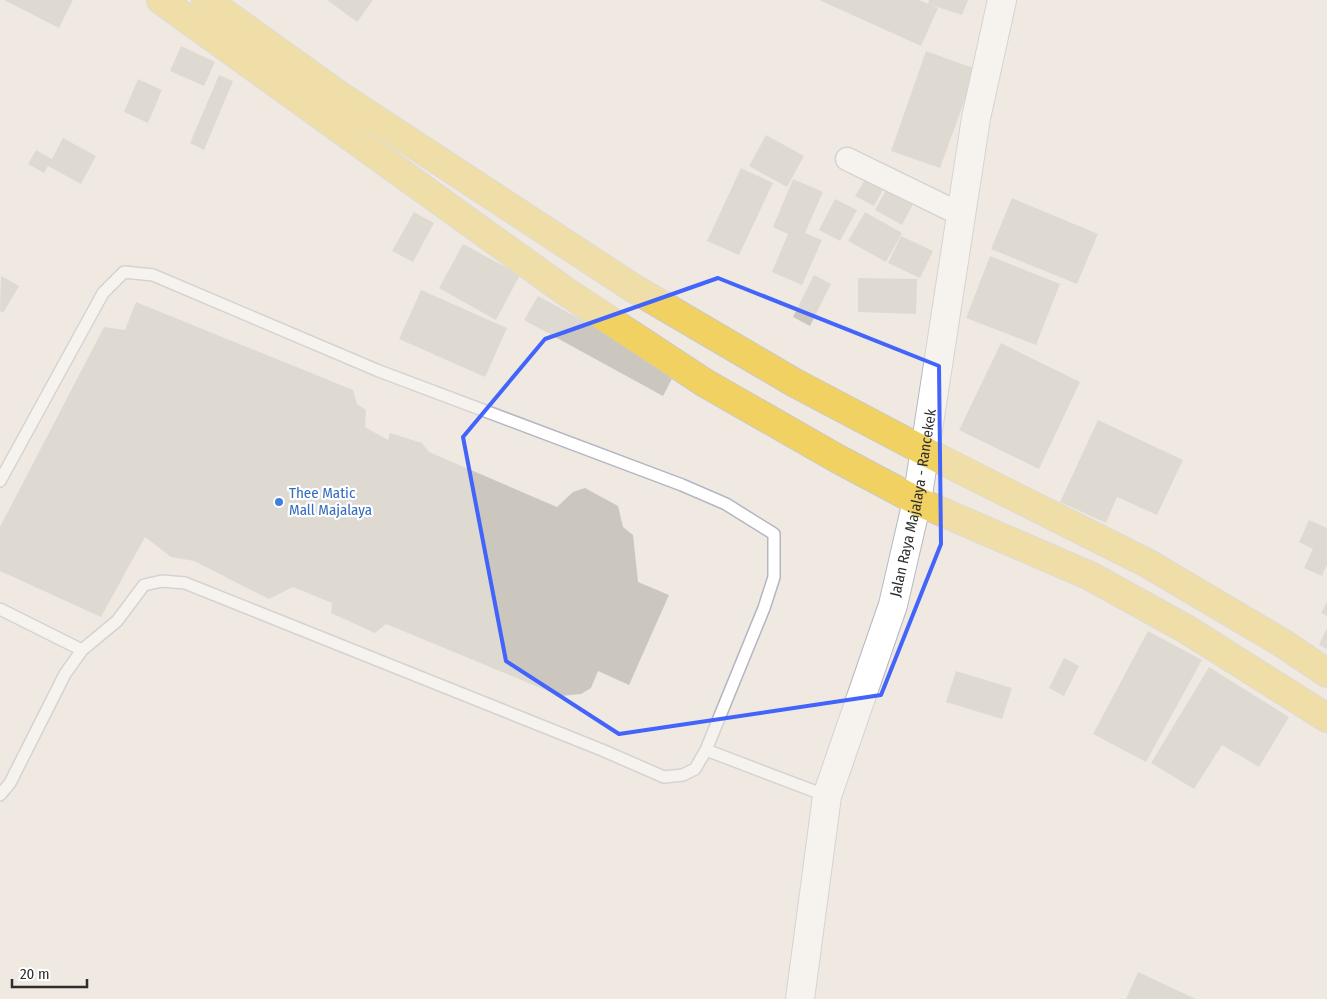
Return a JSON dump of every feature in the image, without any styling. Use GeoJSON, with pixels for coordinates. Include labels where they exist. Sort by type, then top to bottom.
{"type":"FeatureCollection","features":[{"type":"Feature","properties":{"kind":"main road"},"geometry":{"type":"LineString","coordinates":[[161,0],[564,291],[705,383],[838,460],[917,501],[1090,576],[1186,628],[1327,718]]}},
{"type":"Feature","properties":{"kind":"main road"},"geometry":{"type":"LineString","coordinates":[[206,0],[340,96],[633,288],[795,383],[924,451],[1147,563],[1284,644],[1327,674]]}},
{"type":"Feature","properties":{"kind":"main road","name":"Jalan Raya Majalaya - Rancekek"},"geometry":{"type":"LineString","coordinates":[[800,999],[826,796],[893,605],[917,501],[976,118],[1002,0]]}},
{"type":"Feature","properties":{"kind":"street"},"geometry":{"type":"LineString","coordinates":[[847,159],[962,215]]}},
{"type":"Feature","properties":{"kind":"lane"},"geometry":{"type":"LineString","coordinates":[[0,481],[103,293],[124,272],[153,274],[379,371],[682,485],[726,504],[774,534],[774,576],[761,617],[706,750],[695,769],[682,775],[664,777],[602,750],[185,583],[162,582],[144,585],[117,621],[82,650],[65,674],[10,783],[0,795]]}},
{"type":"Feature","properties":{"kind":"lane"},"geometry":{"type":"LineString","coordinates":[[0,608],[82,650]]}},
{"type":"Feature","properties":{"kind":"lane"},"geometry":{"type":"LineString","coordinates":[[706,750],[826,796]]}},
{"type":"Feature","properties":{"kind":"highlighted area"},"geometry":{"type":"Polygon","coordinates":[[[718,278],[939,366],[941,544],[881,695],[619,734],[506,661],[463,437],[545,339],[718,278]]]}},
{"type":"Feature","properties":{"kind":"building"},"geometry":{"type":"Polygon","coordinates":[[[4,0],[73,0],[59,28],[4,0]]]}},
{"type":"Feature","properties":{"kind":"building"},"geometry":{"type":"Polygon","coordinates":[[[327,0],[373,0],[357,22],[327,0]]]}},
{"type":"Feature","properties":{"kind":"building"},"geometry":{"type":"Polygon","coordinates":[[[819,0],[919,0],[938,8],[921,46],[819,0]]]}},
{"type":"Feature","properties":{"kind":"building"},"geometry":{"type":"Polygon","coordinates":[[[929,0],[968,0],[962,15],[928,4],[929,0]]]}},
{"type":"Feature","properties":{"kind":"building"},"geometry":{"type":"Polygon","coordinates":[[[181,46],[215,62],[204,86],[170,71],[181,46]]]}},
{"type":"Feature","properties":{"kind":"building"},"geometry":{"type":"Polygon","coordinates":[[[926,51],[976,69],[940,168],[891,151],[926,51]]]}},
{"type":"Feature","properties":{"kind":"building"},"geometry":{"type":"Polygon","coordinates":[[[219,75],[233,81],[204,150],[190,143],[219,75]]]}},
{"type":"Feature","properties":{"kind":"building"},"geometry":{"type":"Polygon","coordinates":[[[138,79],[162,90],[148,123],[124,112],[138,79]]]}},
{"type":"Feature","properties":{"kind":"building"},"geometry":{"type":"Polygon","coordinates":[[[766,135],[804,156],[787,187],[749,166],[766,135]]]}},
{"type":"Feature","properties":{"kind":"building"},"geometry":{"type":"Polygon","coordinates":[[[63,138],[96,156],[81,184],[48,166],[44,173],[28,164],[36,150],[52,159],[63,138]]]}},
{"type":"Feature","properties":{"kind":"building"},"geometry":{"type":"Polygon","coordinates":[[[741,168],[773,183],[739,255],[707,241],[741,168]]]}},
{"type":"Feature","properties":{"kind":"building"},"geometry":{"type":"Polygon","coordinates":[[[867,176],[885,186],[874,206],[855,196],[867,176]]]}},
{"type":"Feature","properties":{"kind":"building"},"geometry":{"type":"Polygon","coordinates":[[[793,179],[823,192],[805,233],[822,240],[802,285],[772,272],[788,234],[773,227],[793,179]]]}},
{"type":"Feature","properties":{"kind":"building"},"geometry":{"type":"Polygon","coordinates":[[[886,190],[913,204],[902,225],[875,210],[886,190]]]}},
{"type":"Feature","properties":{"kind":"building"},"geometry":{"type":"Polygon","coordinates":[[[1012,198],[1098,234],[1077,284],[991,249],[1012,198]]]}},
{"type":"Feature","properties":{"kind":"building"},"geometry":{"type":"Polygon","coordinates":[[[835,199],[857,210],[840,241],[819,230],[835,199]]]}},
{"type":"Feature","properties":{"kind":"building"},"geometry":{"type":"Polygon","coordinates":[[[414,212],[434,223],[413,262],[392,251],[414,212]]]}},
{"type":"Feature","properties":{"kind":"building"},"geometry":{"type":"Polygon","coordinates":[[[865,212],[902,233],[886,262],[848,241],[865,212]]]}},
{"type":"Feature","properties":{"kind":"building"},"geometry":{"type":"Polygon","coordinates":[[[901,236],[933,251],[920,278],[888,263],[901,236]]]}},
{"type":"Feature","properties":{"kind":"building"},"geometry":{"type":"Polygon","coordinates":[[[463,244],[520,275],[496,320],[439,288],[463,244]]]}},
{"type":"Feature","properties":{"kind":"building"},"geometry":{"type":"Polygon","coordinates":[[[990,256],[1060,284],[1036,345],[966,318],[990,256]]]}},
{"type":"Feature","properties":{"kind":"building"},"geometry":{"type":"Polygon","coordinates":[[[814,275],[831,284],[810,326],[793,317],[814,275]]]}},
{"type":"Feature","properties":{"kind":"building"},"geometry":{"type":"Polygon","coordinates":[[[1,276],[19,286],[3,313],[0,311],[1,276]]]}},
{"type":"Feature","properties":{"kind":"building"},"geometry":{"type":"Polygon","coordinates":[[[858,278],[917,279],[916,314],[858,312],[858,278]]]}},
{"type":"Feature","properties":{"kind":"building"},"geometry":{"type":"Polygon","coordinates":[[[421,290],[507,328],[485,377],[399,339],[421,290]]]}},
{"type":"Feature","properties":{"kind":"building"},"geometry":{"type":"Polygon","coordinates":[[[538,296],[676,371],[663,396],[524,320],[538,296]]]}},
{"type":"Feature","properties":{"kind":"building","name":"Thee Matic Mall Majalaya"},"geometry":{"type":"Polygon","coordinates":[[[136,302],[353,390],[357,404],[366,410],[365,427],[388,440],[390,433],[422,443],[429,452],[557,507],[573,492],[585,488],[618,506],[623,527],[633,535],[638,582],[669,595],[629,685],[598,671],[591,688],[581,694],[560,696],[386,624],[375,633],[331,613],[332,603],[293,587],[269,599],[194,561],[171,557],[145,537],[101,617],[0,571],[0,527],[104,327],[125,330],[136,302]]]}},
{"type":"Feature","properties":{"kind":"building"},"geometry":{"type":"Polygon","coordinates":[[[1001,343],[1080,382],[1039,469],[959,430],[1001,343]]]}},
{"type":"Feature","properties":{"kind":"building"},"geometry":{"type":"Polygon","coordinates":[[[1098,420],[1183,460],[1157,515],[1117,497],[1106,523],[1060,502],[1098,420]]]}},
{"type":"Feature","properties":{"kind":"building"},"geometry":{"type":"Polygon","coordinates":[[[1309,520],[1327,528],[1327,564],[1322,576],[1304,568],[1313,549],[1299,542],[1309,520]]]}},
{"type":"Feature","properties":{"kind":"building"},"geometry":{"type":"Polygon","coordinates":[[[1327,602],[1327,616],[1321,613],[1327,602]]]}},
{"type":"Feature","properties":{"kind":"building"},"geometry":{"type":"Polygon","coordinates":[[[1327,628],[1327,649],[1319,645],[1327,628]]]}},
{"type":"Feature","properties":{"kind":"building"},"geometry":{"type":"Polygon","coordinates":[[[1148,631],[1202,660],[1146,762],[1093,734],[1148,631]]]}},
{"type":"Feature","properties":{"kind":"building"},"geometry":{"type":"Polygon","coordinates":[[[1064,658],[1079,666],[1064,696],[1049,688],[1064,658]]]}},
{"type":"Feature","properties":{"kind":"building"},"geometry":{"type":"Polygon","coordinates":[[[1209,667],[1289,717],[1259,767],[1222,745],[1194,789],[1151,763],[1209,667]]]}},
{"type":"Feature","properties":{"kind":"building"},"geometry":{"type":"Polygon","coordinates":[[[956,671],[1012,688],[1002,719],[946,702],[956,671]]]}},
{"type":"Feature","properties":{"kind":"building"},"geometry":{"type":"Polygon","coordinates":[[[1138,972],[1196,999],[1126,999],[1138,972]]]}},
{"type":"Feature","properties":{"kind":"place","name":"Thee Matic Mall Majalaya"},"geometry":{"type":"Point","coordinates":[279,502]}}]}
